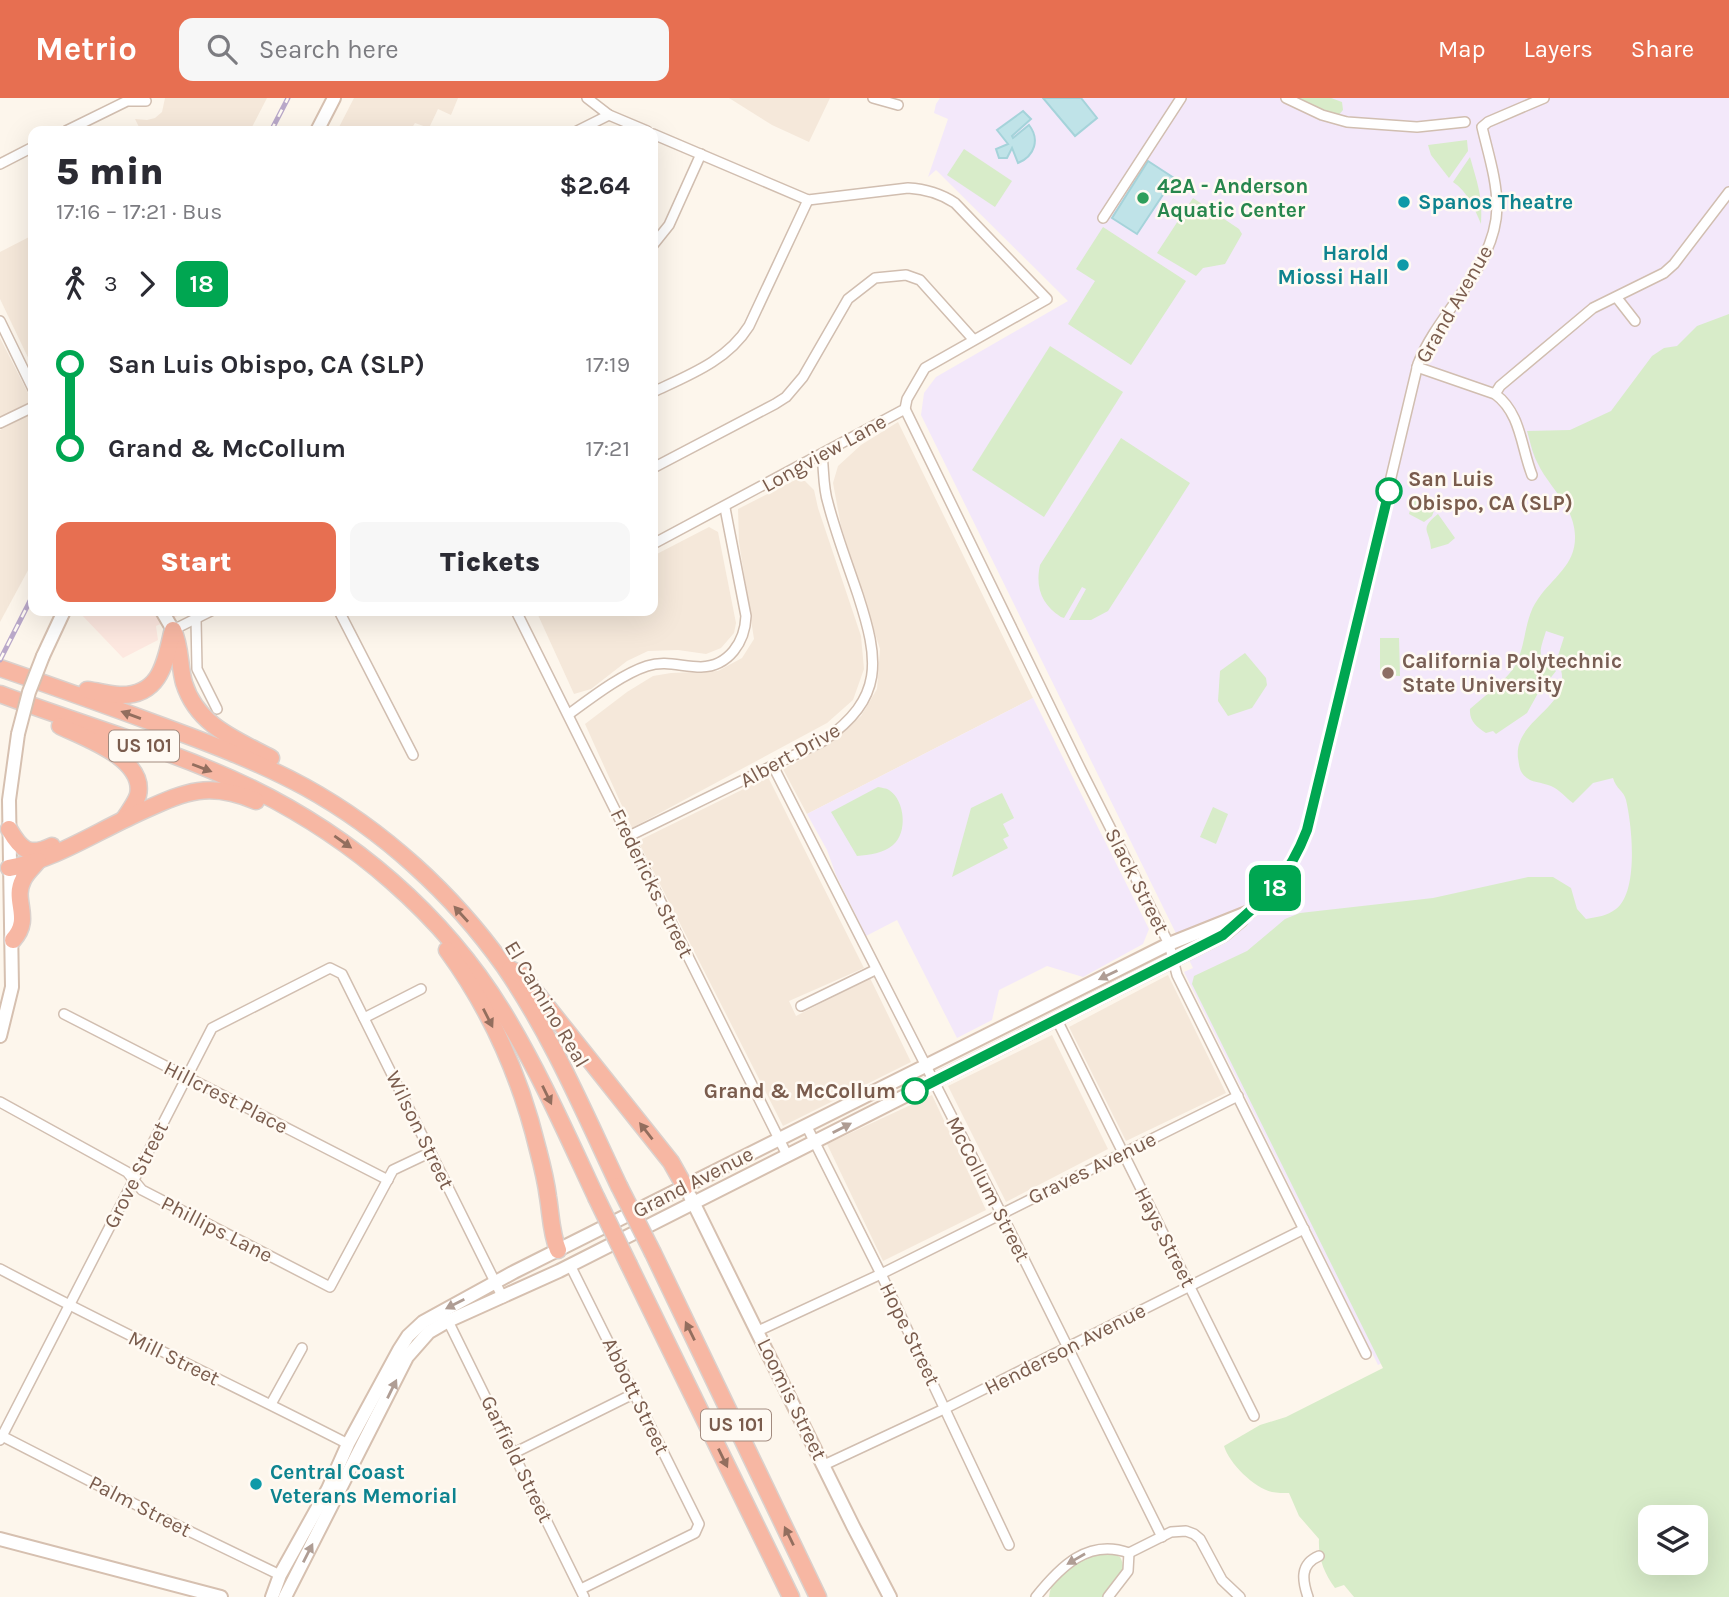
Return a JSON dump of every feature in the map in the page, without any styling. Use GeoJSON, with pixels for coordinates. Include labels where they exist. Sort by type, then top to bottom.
{"type":"FeatureCollection","features":[{"type":"Feature","properties":{"kind":"highway"},"geometry":{"type":"LineString","coordinates":[[64,690],[78,688],[118,696],[144,689],[153,683],[163,670],[173,630]]}},
{"type":"Feature","properties":{"kind":"highway"},"geometry":{"type":"LineString","coordinates":[[173,630],[178,641],[184,683],[200,714],[217,729],[299,775],[307,788]]}},
{"type":"Feature","properties":{"kind":"highway","name":"El Camino Real"},"geometry":{"type":"LineString","coordinates":[[0,668],[249,759],[307,788],[348,814],[402,855],[451,902],[504,967],[545,1034],[818,1597]]}},
{"type":"Feature","properties":{"kind":"highway","name":"El Camino Real"},"geometry":{"type":"LineString","coordinates":[[0,694],[228,778],[285,806],[347,845],[412,899],[467,959],[503,1012],[536,1070],[791,1597]]}},
{"type":"Feature","properties":{"kind":"highway"},"geometry":{"type":"LineString","coordinates":[[22,703],[45,719],[113,752],[128,764],[138,780],[138,793],[134,806],[124,819]]}},
{"type":"Feature","properties":{"kind":"highway"},"geometry":{"type":"LineString","coordinates":[[9,868],[38,862],[172,797],[203,790],[229,792],[264,804],[285,806]]}},
{"type":"Feature","properties":{"kind":"highway"},"geometry":{"type":"LineString","coordinates":[[9,830],[22,847],[33,852],[43,850],[91,827],[106,828]]}},
{"type":"Feature","properties":{"kind":"highway"},"geometry":{"type":"LineString","coordinates":[[13,940],[20,932],[23,922],[22,882],[38,862]]}},
{"type":"Feature","properties":{"kind":"highway"},"geometry":{"type":"LineString","coordinates":[[412,899],[423,922],[437,937],[470,986],[509,1062],[537,1146],[548,1196],[553,1237],[558,1250]]}},
{"type":"Feature","properties":{"kind":"highway"},"geometry":{"type":"LineString","coordinates":[[504,967],[522,975],[671,1162],[689,1194]]}},
{"type":"Feature","properties":{"kind":"highway"},"geometry":{"type":"LineString","coordinates":[[781,1577],[778,1591],[781,1597]]}},
{"type":"Feature","properties":{"kind":"street"},"geometry":{"type":"LineString","coordinates":[[320,126],[334,98]]}},
{"type":"Feature","properties":{"kind":"street"},"geometry":{"type":"LineString","coordinates":[[587,98],[609,115],[635,126]]}},
{"type":"Feature","properties":{"kind":"street"},"geometry":{"type":"LineString","coordinates":[[876,98],[898,105]]}},
{"type":"Feature","properties":{"kind":"street"},"geometry":{"type":"LineString","coordinates":[[1103,218],[1181,98]]}},
{"type":"Feature","properties":{"kind":"street"},"geometry":{"type":"LineString","coordinates":[[1286,98],[1345,126],[1417,127],[1465,122]]}},
{"type":"Feature","properties":{"kind":"street","name":"Grand Avenue"},"geometry":{"type":"LineString","coordinates":[[272,1597],[281,1575],[328,1489],[348,1444],[408,1336],[434,1315],[558,1250],[815,1142],[1175,960],[1223,935],[1266,898],[1284,877],[1297,856],[1307,830],[1418,367],[1427,344],[1485,256],[1493,236],[1497,205],[1482,127],[1544,98]]}},
{"type":"Feature","properties":{"kind":"street"},"geometry":{"type":"LineString","coordinates":[[76,126],[127,101],[146,101]]}},
{"type":"Feature","properties":{"kind":"street"},"geometry":{"type":"LineString","coordinates":[[588,126],[609,115]]}},
{"type":"Feature","properties":{"kind":"street"},"geometry":{"type":"LineString","coordinates":[[658,136],[808,200],[739,342],[716,361],[658,390]]}},
{"type":"Feature","properties":{"kind":"street"},"geometry":{"type":"LineString","coordinates":[[0,164],[28,150]]}},
{"type":"Feature","properties":{"kind":"street"},"geometry":{"type":"LineString","coordinates":[[658,239],[669,225],[701,154]]}},
{"type":"Feature","properties":{"kind":"street","name":"Longview Lane"},"geometry":{"type":"LineString","coordinates":[[658,542],[725,508],[905,409],[925,368],[1047,299],[955,203],[941,194],[922,188],[908,188],[808,200]]}},
{"type":"Feature","properties":{"kind":"street"},"geometry":{"type":"LineString","coordinates":[[1495,394],[1500,386],[1583,316],[1664,273],[1674,264],[1729,192]]}},
{"type":"Feature","properties":{"kind":"street"},"geometry":{"type":"LineString","coordinates":[[658,465],[786,397],[803,377],[848,299],[875,278],[906,275],[920,280],[973,339]]}},
{"type":"Feature","properties":{"kind":"street"},"geometry":{"type":"LineString","coordinates":[[1616,298],[1635,321]]}},
{"type":"Feature","properties":{"kind":"street"},"geometry":{"type":"LineString","coordinates":[[0,321],[28,379]]}},
{"type":"Feature","properties":{"kind":"street"},"geometry":{"type":"LineString","coordinates":[[1418,367],[1495,394],[1514,416],[1532,475]]}},
{"type":"Feature","properties":{"kind":"street"},"geometry":{"type":"LineString","coordinates":[[0,423],[28,409]]}},
{"type":"Feature","properties":{"kind":"street","name":"Slack Street"},"geometry":{"type":"LineString","coordinates":[[905,409],[1169,944],[1177,975],[1366,1354]]}},
{"type":"Feature","properties":{"kind":"street","name":"Albert Drive"},"geometry":{"type":"LineString","coordinates":[[629,836],[824,741],[845,726],[861,706],[871,682],[874,656],[869,630],[827,500],[822,455]]}},
{"type":"Feature","properties":{"kind":"street"},"geometry":{"type":"LineString","coordinates":[[569,714],[639,669],[663,663],[701,667],[710,665],[726,659],[739,644],[746,626],[746,616],[725,508]]}},
{"type":"Feature","properties":{"kind":"street"},"geometry":{"type":"LineString","coordinates":[[0,1036],[12,987],[10,782],[29,692],[62,616]]}},
{"type":"Feature","properties":{"kind":"street"},"geometry":{"type":"LineString","coordinates":[[165,616],[173,630],[202,616]]}},
{"type":"Feature","properties":{"kind":"street"},"geometry":{"type":"LineString","coordinates":[[342,616],[413,755]]}},
{"type":"Feature","properties":{"kind":"street","name":"Fredericks Street"},"geometry":{"type":"LineString","coordinates":[[519,616],[787,1155]]}},
{"type":"Feature","properties":{"kind":"street"},"geometry":{"type":"LineString","coordinates":[[196,619],[197,669],[217,709]]}},
{"type":"Feature","properties":{"kind":"street","name":"McCollum Street"},"geometry":{"type":"LineString","coordinates":[[773,766],[1001,1213],[1162,1537]]}},
{"type":"Feature","properties":{"kind":"street","name":"Grand Avenue"},"geometry":{"type":"LineString","coordinates":[[285,1597],[362,1451],[407,1357],[429,1332],[570,1265],[779,1138],[1169,944],[1250,912]]}},
{"type":"Feature","properties":{"kind":"street","name":"Wilson Street"},"geometry":{"type":"LineString","coordinates":[[330,968],[342,974],[503,1298]]}},
{"type":"Feature","properties":{"kind":"street","name":"Grove Street"},"geometry":{"type":"LineString","coordinates":[[1,1437],[212,1028],[330,968]]}},
{"type":"Feature","properties":{"kind":"street"},"geometry":{"type":"LineString","coordinates":[[801,1006],[875,970]]}},
{"type":"Feature","properties":{"kind":"street"},"geometry":{"type":"LineString","coordinates":[[364,1018],[421,989]]}},
{"type":"Feature","properties":{"kind":"street","name":"Hillcrest Place"},"geometry":{"type":"LineString","coordinates":[[64,1014],[388,1180]]}},
{"type":"Feature","properties":{"kind":"street","name":"Hays Street"},"geometry":{"type":"LineString","coordinates":[[1057,1020],[1254,1416]]}},
{"type":"Feature","properties":{"kind":"street","name":"Graves Avenue"},"geometry":{"type":"LineString","coordinates":[[758,1331],[1238,1096]]}},
{"type":"Feature","properties":{"kind":"street","name":"Phillips Lane"},"geometry":{"type":"LineString","coordinates":[[0,1102],[127,1172],[142,1190],[330,1287],[388,1180]]}},
{"type":"Feature","properties":{"kind":"street","name":"Hope Street"},"geometry":{"type":"LineString","coordinates":[[806,1125],[881,1273],[1009,1545]]}},
{"type":"Feature","properties":{"kind":"street"},"geometry":{"type":"LineString","coordinates":[[388,1180],[393,1170],[430,1152]]}},
{"type":"Feature","properties":{"kind":"street","name":"Loomis Street"},"geometry":{"type":"LineString","coordinates":[[689,1194],[853,1526],[891,1597]]}},
{"type":"Feature","properties":{"kind":"street","name":"Henderson Avenue"},"geometry":{"type":"LineString","coordinates":[[824,1465],[946,1408],[1304,1229]]}},
{"type":"Feature","properties":{"kind":"street"},"geometry":{"type":"LineString","coordinates":[[558,1250],[570,1265]]}},
{"type":"Feature","properties":{"kind":"street","name":"Abbott Street"},"geometry":{"type":"LineString","coordinates":[[570,1265],[699,1524],[695,1533],[582,1593]]}},
{"type":"Feature","properties":{"kind":"street","name":"Mill Street"},"geometry":{"type":"LineString","coordinates":[[0,1269],[348,1444]]}},
{"type":"Feature","properties":{"kind":"street","name":"Garfield Street"},"geometry":{"type":"LineString","coordinates":[[448,1321],[582,1593]]}},
{"type":"Feature","properties":{"kind":"street"},"geometry":{"type":"LineString","coordinates":[[271,1405],[302,1348]]}},
{"type":"Feature","properties":{"kind":"street"},"geometry":{"type":"LineString","coordinates":[[514,1452],[635,1393]]}},
{"type":"Feature","properties":{"kind":"street","name":"Palm Street"},"geometry":{"type":"LineString","coordinates":[[1,1437],[281,1575]]}},
{"type":"Feature","properties":{"kind":"street"},"geometry":{"type":"LineString","coordinates":[[348,1444],[362,1451]]}},
{"type":"Feature","properties":{"kind":"street"},"geometry":{"type":"LineString","coordinates":[[1036,1597],[1052,1577],[1073,1559],[1094,1550],[1115,1548],[1129,1553],[1178,1531],[1194,1534],[1200,1539],[1222,1580],[1240,1597]]}},
{"type":"Feature","properties":{"kind":"street"},"geometry":{"type":"LineString","coordinates":[[0,1539],[221,1597]]}},
{"type":"Feature","properties":{"kind":"street"},"geometry":{"type":"LineString","coordinates":[[1108,1597],[1128,1571],[1129,1553]]}},
{"type":"Feature","properties":{"kind":"street"},"geometry":{"type":"LineString","coordinates":[[1308,1597],[1303,1584],[1303,1573],[1310,1561],[1319,1556]]}},
{"type":"Feature","properties":{"kind":"shaded area"},"geometry":{"type":"Polygon","coordinates":[[[165,98],[267,98],[253,126],[138,126],[135,119],[155,118],[162,112],[165,98]]]}},
{"type":"Feature","properties":{"kind":"shaded area"},"geometry":{"type":"Polygon","coordinates":[[[354,98],[458,98],[451,115],[438,109],[430,126],[415,123],[413,126],[340,126],[354,98]]]}},
{"type":"Feature","properties":{"kind":"shaded area"},"geometry":{"type":"Polygon","coordinates":[[[729,98],[830,98],[809,142],[772,125],[729,98]]]}},
{"type":"Feature","properties":{"kind":"shaded area","name":"California Polytechnic State University"},"geometry":{"type":"Polygon","coordinates":[[[940,98],[1729,98],[1729,1187],[1378,1365],[1184,972],[1193,968],[921,415],[924,393],[936,377],[1068,301],[936,170],[928,177],[948,119],[934,113],[940,98]]]}},
{"type":"Feature","properties":{"kind":"shaded area"},"geometry":{"type":"Polygon","coordinates":[[[28,238],[28,358],[0,299],[0,252],[28,238]]]}},
{"type":"Feature","properties":{"kind":"shaded area"},"geometry":{"type":"Polygon","coordinates":[[[0,338],[28,393],[28,403],[0,417],[0,338]]]}},
{"type":"Feature","properties":{"kind":"shaded area"},"geometry":{"type":"Polygon","coordinates":[[[28,416],[28,570],[0,622],[0,430],[28,416]]]}},
{"type":"Feature","properties":{"kind":"shaded area"},"geometry":{"type":"Polygon","coordinates":[[[898,422],[1033,698],[807,814],[783,769],[831,743],[861,716],[877,689],[880,649],[841,526],[833,483],[838,466],[861,445],[898,422]]]}},
{"type":"Feature","properties":{"kind":"shaded area"},"geometry":{"type":"Polygon","coordinates":[[[797,479],[805,481],[814,490],[861,636],[864,669],[853,700],[827,723],[632,828],[585,724],[653,676],[718,671],[742,658],[754,639],[739,542],[738,509],[797,479]]]}},
{"type":"Feature","properties":{"kind":"shaded area"},"geometry":{"type":"Polygon","coordinates":[[[709,527],[718,532],[736,623],[734,633],[721,648],[706,654],[678,650],[648,651],[627,661],[591,689],[574,694],[538,616],[658,616],[658,553],[709,527]]]}},
{"type":"Feature","properties":{"kind":"shaded area"},"geometry":{"type":"Polygon","coordinates":[[[83,616],[178,616],[156,626],[158,640],[123,658],[83,616]]]}},
{"type":"Feature","properties":{"kind":"shaded area"},"geometry":{"type":"Polygon","coordinates":[[[1033,698],[1149,929],[1143,944],[1083,977],[1047,966],[999,990],[992,1020],[957,1038],[897,920],[866,936],[836,875],[827,850],[807,814],[1033,698]]]}},
{"type":"Feature","properties":{"kind":"shaded area"},"geometry":{"type":"Polygon","coordinates":[[[768,777],[864,968],[789,1001],[796,1016],[870,978],[911,1062],[783,1126],[638,841],[768,777]]]}},
{"type":"Feature","properties":{"kind":"shaded area"},"geometry":{"type":"Polygon","coordinates":[[[1168,975],[1226,1093],[1126,1141],[1069,1027],[1168,975]]]}},
{"type":"Feature","properties":{"kind":"shaded area"},"geometry":{"type":"Polygon","coordinates":[[[1052,1035],[1108,1149],[1006,1202],[948,1086],[1052,1035]]]}},
{"type":"Feature","properties":{"kind":"shaded area"},"geometry":{"type":"Polygon","coordinates":[[[932,1095],[986,1210],[883,1261],[827,1144],[932,1095]]]}},
{"type":"Feature","properties":{"kind":"green space"},"geometry":{"type":"Polygon","coordinates":[[[1290,98],[1331,98],[1342,102],[1343,110],[1337,117],[1290,98]]]}},
{"type":"Feature","properties":{"kind":"green space"},"geometry":{"type":"Polygon","coordinates":[[[1467,140],[1468,151],[1449,178],[1431,155],[1428,145],[1467,140]]]}},
{"type":"Feature","properties":{"kind":"green space"},"geometry":{"type":"Polygon","coordinates":[[[964,149],[1012,181],[995,207],[947,175],[964,149]]]}},
{"type":"Feature","properties":{"kind":"green space"},"geometry":{"type":"Polygon","coordinates":[[[1470,157],[1480,198],[1481,224],[1466,195],[1453,182],[1470,157]]]}},
{"type":"Feature","properties":{"kind":"green space"},"geometry":{"type":"Polygon","coordinates":[[[1193,198],[1239,229],[1242,234],[1225,264],[1203,268],[1196,276],[1157,253],[1193,198]]]}},
{"type":"Feature","properties":{"kind":"green space"},"geometry":{"type":"Polygon","coordinates":[[[1103,227],[1186,281],[1131,365],[1068,324],[1095,281],[1076,269],[1103,227]]]}},
{"type":"Feature","properties":{"kind":"green space"},"geometry":{"type":"Polygon","coordinates":[[[1729,314],[1729,1597],[1354,1597],[1344,1585],[1335,1588],[1331,1582],[1321,1559],[1319,1539],[1299,1516],[1289,1493],[1272,1492],[1258,1486],[1237,1467],[1224,1446],[1260,1425],[1286,1417],[1383,1368],[1192,984],[1194,976],[1247,951],[1285,919],[1300,913],[1433,898],[1528,877],[1553,877],[1571,888],[1577,909],[1586,919],[1609,913],[1623,900],[1631,873],[1632,841],[1626,800],[1613,778],[1593,783],[1573,803],[1554,787],[1528,779],[1520,768],[1519,744],[1525,732],[1554,700],[1560,689],[1562,675],[1557,659],[1564,637],[1546,631],[1541,654],[1556,671],[1527,713],[1496,734],[1493,731],[1486,733],[1477,726],[1472,720],[1470,709],[1513,669],[1521,652],[1533,607],[1567,563],[1574,546],[1574,525],[1570,515],[1537,462],[1527,431],[1570,430],[1611,411],[1652,356],[1664,348],[1677,346],[1697,326],[1729,314]]]}},
{"type":"Feature","properties":{"kind":"green space"},"geometry":{"type":"Polygon","coordinates":[[[1050,346],[1123,392],[1044,517],[972,470],[1050,346]]]}},
{"type":"Feature","properties":{"kind":"green space"},"geometry":{"type":"Polygon","coordinates":[[[1121,438],[1190,483],[1108,611],[1091,620],[1069,620],[1086,589],[1082,587],[1064,618],[1061,617],[1049,607],[1039,588],[1040,565],[1121,438]]]}},
{"type":"Feature","properties":{"kind":"green space"},"geometry":{"type":"Polygon","coordinates":[[[1415,499],[1435,508],[1432,516],[1424,522],[1409,514],[1415,499]]]}},
{"type":"Feature","properties":{"kind":"green space"},"geometry":{"type":"Polygon","coordinates":[[[1438,514],[1455,538],[1448,544],[1431,549],[1427,527],[1438,514]]]}},
{"type":"Feature","properties":{"kind":"green space"},"geometry":{"type":"Polygon","coordinates":[[[1380,638],[1399,638],[1400,676],[1380,675],[1380,638]]]}},
{"type":"Feature","properties":{"kind":"green space"},"geometry":{"type":"Polygon","coordinates":[[[1245,653],[1266,678],[1267,685],[1252,708],[1228,716],[1218,701],[1220,671],[1245,653]]]}},
{"type":"Feature","properties":{"kind":"green space"},"geometry":{"type":"Polygon","coordinates":[[[878,787],[889,790],[898,801],[903,817],[901,833],[898,840],[885,850],[857,856],[831,812],[878,787]]]}},
{"type":"Feature","properties":{"kind":"green space"},"geometry":{"type":"Polygon","coordinates":[[[1002,793],[1014,818],[1003,824],[1009,836],[1003,839],[1008,848],[952,877],[971,808],[1002,793]]]}},
{"type":"Feature","properties":{"kind":"green space"},"geometry":{"type":"Polygon","coordinates":[[[1213,807],[1228,814],[1216,844],[1200,837],[1213,807]]]}},
{"type":"Feature","properties":{"kind":"green space"},"geometry":{"type":"Polygon","coordinates":[[[1107,1551],[1120,1557],[1123,1568],[1119,1578],[1104,1597],[1049,1597],[1056,1579],[1063,1572],[1089,1557],[1107,1551]]]}},
{"type":"Feature","properties":{"kind":"water"},"geometry":{"type":"Polygon","coordinates":[[[1043,98],[1081,98],[1097,118],[1075,136],[1043,98]]]}},
{"type":"Feature","properties":{"kind":"water"},"geometry":{"type":"Polygon","coordinates":[[[1023,111],[1031,119],[1012,136],[1013,138],[1029,125],[1035,141],[1032,152],[1018,163],[1012,148],[1007,158],[999,158],[996,149],[1008,144],[997,130],[1023,111]]]}},
{"type":"Feature","properties":{"kind":"water","name":"42A - Anderson Aquatic Center"},"geometry":{"type":"Polygon","coordinates":[[[1148,161],[1174,178],[1137,234],[1112,218],[1148,161]]]}},
{"type":"Feature","properties":{"kind":"railway"},"geometry":{"type":"LineString","coordinates":[[274,126],[288,98]]}},
{"type":"Feature","properties":{"kind":"railway"},"geometry":{"type":"LineString","coordinates":[[0,660],[28,605]]}},
{"type":"Feature","properties":{"kind":"bus line","name":"18"},"geometry":{"type":"LineString","coordinates":[[915,1091],[1223,935],[1266,898],[1284,877],[1297,856],[1307,830],[1389,491]]}},
{"type":"Feature","properties":{"kind":"place","name":"42A - Anderson Aquatic Center"},"geometry":{"type":"Point","coordinates":[1143,198]}},
{"type":"Feature","properties":{"kind":"place","name":"Spanos Theatre"},"geometry":{"type":"Point","coordinates":[1404,202]}},
{"type":"Feature","properties":{"kind":"place","name":"Harold Miossi Hall"},"geometry":{"type":"Point","coordinates":[1403,265]}},
{"type":"Feature","properties":{"kind":"place","name":"San Luis Obispo, CA (SLP)"},"geometry":{"type":"Point","coordinates":[1389,491]}},
{"type":"Feature","properties":{"kind":"place","name":"California Polytechnic State University"},"geometry":{"type":"Point","coordinates":[1388,673]}},
{"type":"Feature","properties":{"kind":"place","name":"Grand & McCollum"},"geometry":{"type":"Point","coordinates":[915,1091]}},
{"type":"Feature","properties":{"kind":"place","name":"Central Coast Veterans Memorial"},"geometry":{"type":"Point","coordinates":[256,1484]}}]}
